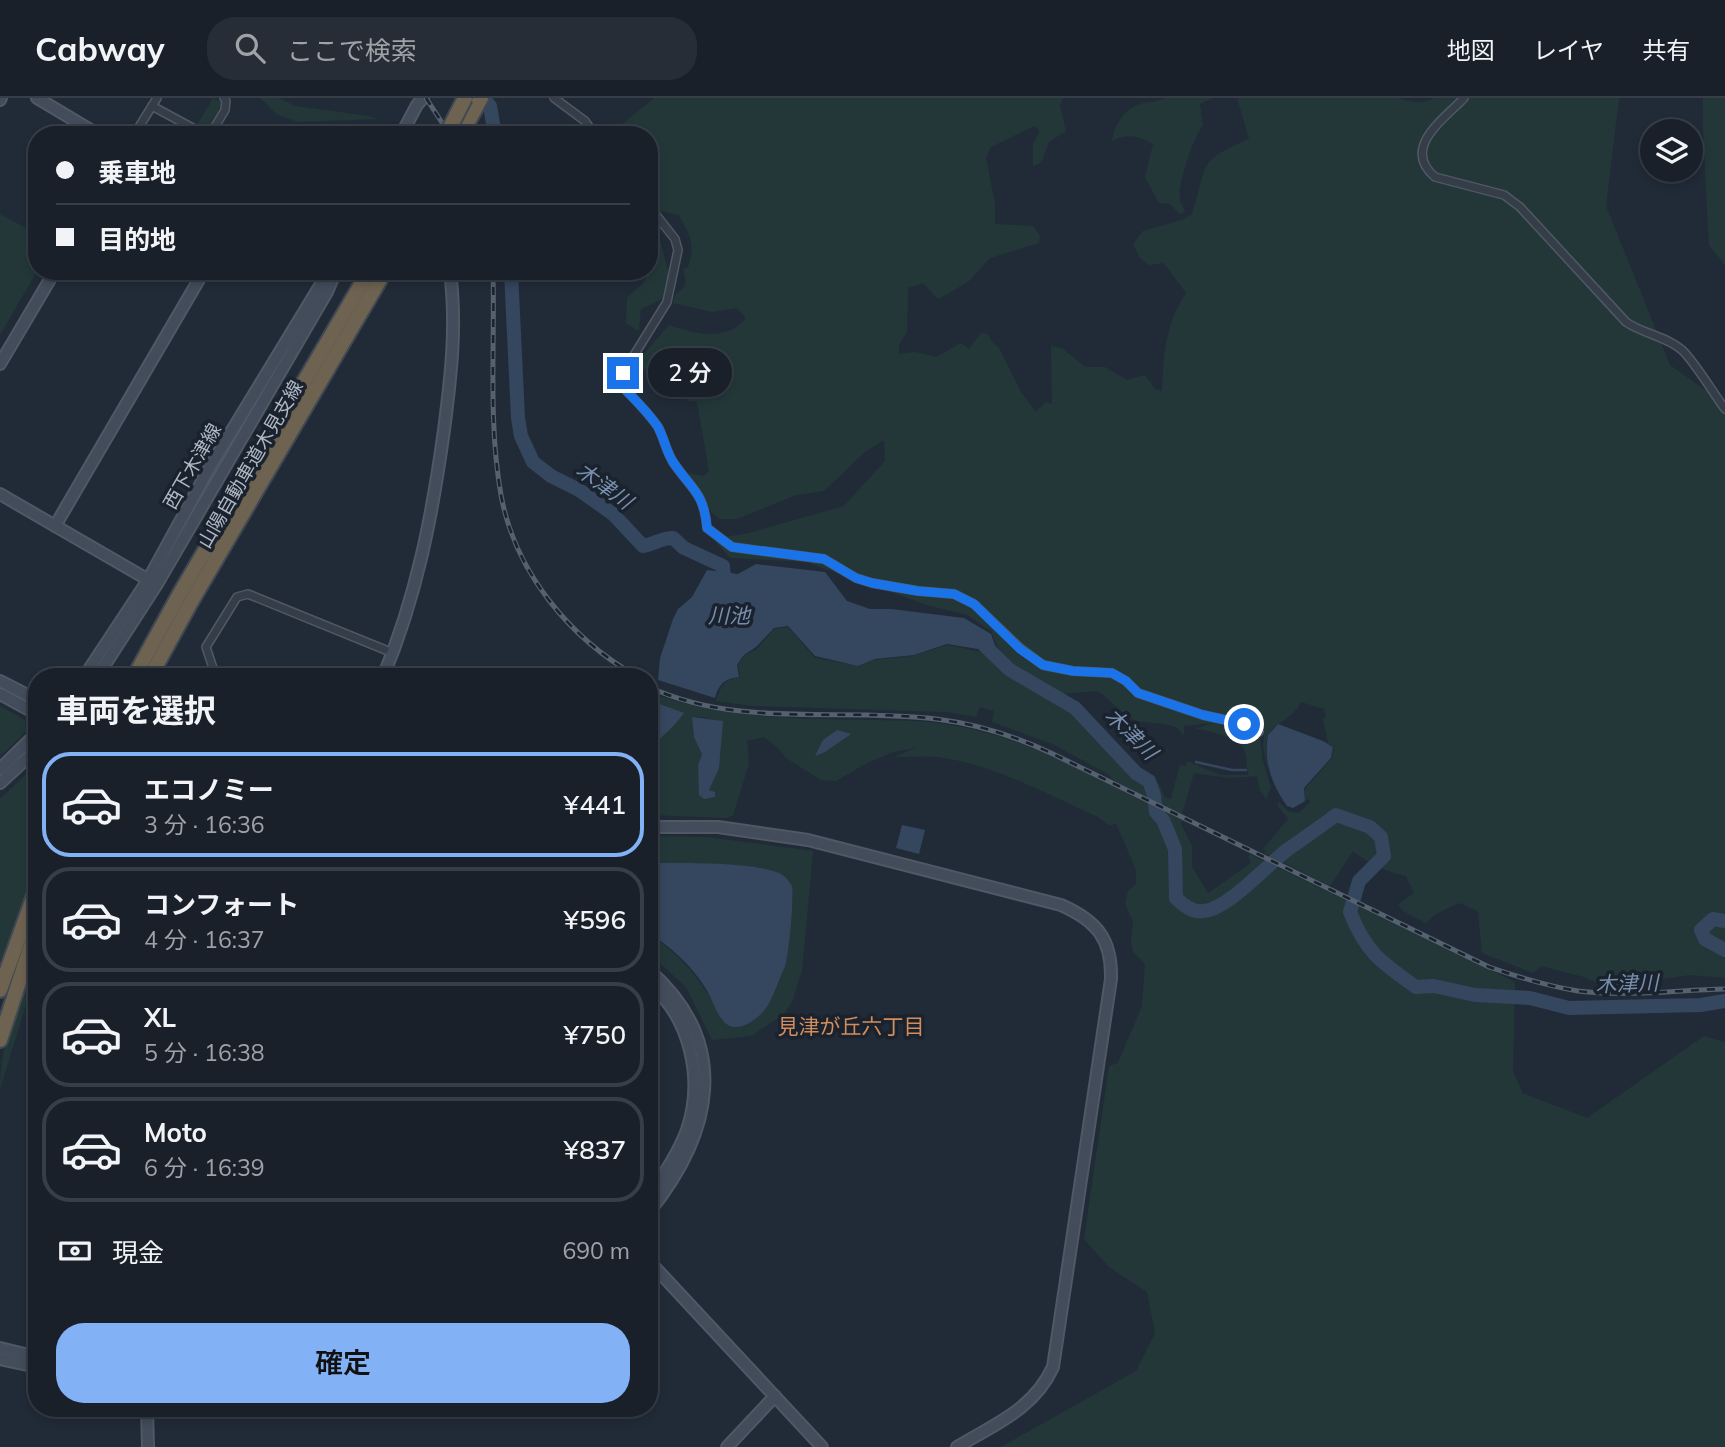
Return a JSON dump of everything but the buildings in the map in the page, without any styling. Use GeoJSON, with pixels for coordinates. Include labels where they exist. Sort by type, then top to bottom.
{"type":"FeatureCollection","features":[{"type":"Feature","properties":{"kind":"highway"},"geometry":{"type":"LineString","coordinates":[[451,126],[466,98]]}},
{"type":"Feature","properties":{"kind":"highway"},"geometry":{"type":"LineString","coordinates":[[466,126],[481,98]]}},
{"type":"Feature","properties":{"kind":"highway","name":"山陽自動車道木見支線"},"geometry":{"type":"LineString","coordinates":[[139,668],[364,280]]}},
{"type":"Feature","properties":{"kind":"highway","name":"山陽自動車道木見支線"},"geometry":{"type":"LineString","coordinates":[[155,668],[380,280]]}},
{"type":"Feature","properties":{"kind":"highway"},"geometry":{"type":"LineString","coordinates":[[0,990],[28,912]]}},
{"type":"Feature","properties":{"kind":"highway"},"geometry":{"type":"LineString","coordinates":[[0,1040],[28,954]]}},
{"type":"Feature","properties":{"kind":"street"},"geometry":{"type":"LineString","coordinates":[[37,98],[85,126]]}},
{"type":"Feature","properties":{"kind":"street"},"geometry":{"type":"LineString","coordinates":[[140,126],[157,98]]}},
{"type":"Feature","properties":{"kind":"street"},"geometry":{"type":"LineString","coordinates":[[215,126],[225,110],[224,98]]}},
{"type":"Feature","properties":{"kind":"street"},"geometry":{"type":"LineString","coordinates":[[554,98],[588,126]]}},
{"type":"Feature","properties":{"kind":"street"},"geometry":{"type":"LineString","coordinates":[[1464,98],[1427,136],[1423,145],[1423,165],[1428,171],[1435,177],[1504,195],[1520,207],[1626,322],[1636,330],[1682,350],[1725,409]]}},
{"type":"Feature","properties":{"kind":"street"},"geometry":{"type":"LineString","coordinates":[[406,126],[420,102]]}},
{"type":"Feature","properties":{"kind":"street"},"geometry":{"type":"LineString","coordinates":[[152,106],[189,126]]}},
{"type":"Feature","properties":{"kind":"street"},"geometry":{"type":"LineString","coordinates":[[658,217],[675,239],[678,250],[667,302],[623,373],[622,386],[659,430],[671,459],[686,481],[696,489],[706,508],[707,528],[725,544],[824,559],[856,578],[872,583],[954,594],[974,604],[1020,649],[1043,665],[1073,671],[1112,673],[1126,681],[1138,693],[1203,715],[1244,724],[1259,732]]}},
{"type":"Feature","properties":{"kind":"street"},"geometry":{"type":"LineString","coordinates":[[0,364],[50,280]]}},
{"type":"Feature","properties":{"kind":"street"},"geometry":{"type":"LineString","coordinates":[[55,526],[199,280]]}},
{"type":"Feature","properties":{"kind":"street","name":"西下木津線"},"geometry":{"type":"LineString","coordinates":[[102,668],[153,582],[211,466],[329,280]]}},
{"type":"Feature","properties":{"kind":"street"},"geometry":{"type":"LineString","coordinates":[[387,668],[413,596],[437,479],[453,358],[454,304],[451,280]]}},
{"type":"Feature","properties":{"kind":"street"},"geometry":{"type":"LineString","coordinates":[[0,494],[153,582]]}},
{"type":"Feature","properties":{"kind":"street","name":"西下木津線"},"geometry":{"type":"LineString","coordinates":[[91,668],[153,582]]}},
{"type":"Feature","properties":{"kind":"street"},"geometry":{"type":"LineString","coordinates":[[213,668],[206,647],[237,597],[248,594],[393,653]]}},
{"type":"Feature","properties":{"kind":"street"},"geometry":{"type":"LineString","coordinates":[[0,681],[28,696]]}},
{"type":"Feature","properties":{"kind":"street"},"geometry":{"type":"LineString","coordinates":[[0,694],[28,709]]}},
{"type":"Feature","properties":{"kind":"street"},"geometry":{"type":"LineString","coordinates":[[0,769],[28,742]]}},
{"type":"Feature","properties":{"kind":"street"},"geometry":{"type":"LineString","coordinates":[[0,783],[28,757]]}},
{"type":"Feature","properties":{"kind":"street"},"geometry":{"type":"LineString","coordinates":[[658,827],[718,827],[808,840],[1061,905],[1082,914],[1096,926],[1104,939],[1110,955],[1111,979],[1054,1367],[1029,1403],[957,1447]]}},
{"type":"Feature","properties":{"kind":"street"},"geometry":{"type":"LineString","coordinates":[[658,979],[678,1000],[690,1021],[699,1046],[704,1089],[703,1112],[684,1163],[658,1201]]}},
{"type":"Feature","properties":{"kind":"street"},"geometry":{"type":"LineString","coordinates":[[658,993],[682,1026],[694,1066],[694,1088],[692,1112],[686,1130],[675,1157],[658,1182]]}},
{"type":"Feature","properties":{"kind":"street"},"geometry":{"type":"LineString","coordinates":[[658,1271],[822,1447]]}},
{"type":"Feature","properties":{"kind":"street"},"geometry":{"type":"LineString","coordinates":[[0,1348],[28,1355]]}},
{"type":"Feature","properties":{"kind":"street"},"geometry":{"type":"LineString","coordinates":[[0,1359],[28,1365]]}},
{"type":"Feature","properties":{"kind":"street"},"geometry":{"type":"LineString","coordinates":[[727,1447],[775,1396]]}},
{"type":"Feature","properties":{"kind":"street"},"geometry":{"type":"LineString","coordinates":[[147,1417],[148,1447]]}},
{"type":"Feature","properties":{"kind":"green space"},"geometry":{"type":"Polygon","coordinates":[[[213,98],[220,102],[221,106],[211,124],[197,125],[213,98]]]}},
{"type":"Feature","properties":{"kind":"green space"},"geometry":{"type":"Polygon","coordinates":[[[260,98],[279,98],[295,106],[377,119],[297,122],[276,114],[260,98]]]}},
{"type":"Feature","properties":{"kind":"green space"},"geometry":{"type":"Polygon","coordinates":[[[654,98],[1063,98],[1060,106],[1066,131],[1049,142],[1041,163],[1033,166],[1033,144],[1040,131],[1034,126],[991,147],[986,157],[995,205],[995,224],[1033,226],[1040,236],[1039,243],[990,258],[968,282],[938,299],[923,283],[908,288],[907,332],[899,345],[899,354],[915,352],[936,357],[961,343],[969,349],[981,333],[988,334],[999,348],[1021,392],[1036,412],[1045,402],[1052,404],[1051,346],[1062,348],[1085,367],[1105,367],[1127,380],[1145,375],[1155,389],[1162,391],[1167,340],[1174,317],[1186,293],[1164,263],[1149,265],[1140,258],[1133,244],[1143,231],[1182,220],[1192,214],[1203,174],[1212,159],[1249,139],[1237,98],[1400,98],[1417,102],[1434,98],[1619,98],[1606,206],[1670,365],[1725,404],[1725,978],[1690,975],[1606,987],[1584,977],[1541,966],[1533,973],[1482,953],[1478,911],[1459,903],[1436,914],[1426,923],[1403,911],[1398,904],[1414,893],[1406,876],[1378,866],[1353,851],[1330,886],[1264,853],[1266,851],[1263,849],[1288,819],[1277,805],[1279,802],[1288,811],[1299,813],[1310,802],[1309,799],[1305,800],[1305,789],[1332,758],[1334,747],[1328,743],[1323,719],[1326,716],[1324,709],[1301,702],[1268,736],[1268,770],[1263,747],[1264,735],[1262,732],[1260,735],[1262,758],[1271,787],[1266,800],[1259,788],[1257,776],[1230,778],[1194,773],[1182,814],[1110,778],[1111,776],[1055,745],[992,722],[994,711],[980,707],[976,717],[946,712],[753,706],[716,701],[724,684],[740,677],[738,665],[745,655],[757,649],[774,629],[788,627],[815,658],[859,666],[874,660],[912,656],[947,645],[982,652],[994,663],[1001,655],[991,631],[967,615],[927,605],[806,562],[730,558],[715,541],[844,506],[885,461],[884,440],[865,452],[824,491],[796,495],[737,519],[719,519],[711,512],[687,473],[704,476],[709,471],[697,402],[688,401],[661,355],[628,386],[624,377],[669,325],[710,334],[730,330],[746,318],[737,308],[712,312],[673,303],[676,294],[685,284],[683,269],[688,267],[692,246],[679,215],[662,211],[658,220],[658,126],[620,126],[654,98]],[[1097,691],[1061,694],[1122,764],[1138,767],[1149,773],[1165,797],[1171,799],[1180,765],[1186,766],[1187,761],[1220,775],[1249,775],[1245,750],[1240,744],[1221,735],[1195,729],[1213,723],[1184,726],[1184,736],[1174,727],[1138,721],[1123,713],[1097,691]]]}},
{"type":"Feature","properties":{"kind":"green space"},"geometry":{"type":"Polygon","coordinates":[[[1165,98],[1213,98],[1200,104],[1203,125],[1183,173],[1180,200],[1185,211],[1181,215],[1170,204],[1159,203],[1145,177],[1153,144],[1133,136],[1112,141],[1118,123],[1131,108],[1165,98]]]}},
{"type":"Feature","properties":{"kind":"green space"},"geometry":{"type":"Polygon","coordinates":[[[1703,98],[1725,98],[1725,265],[1709,245],[1703,98]]]}},
{"type":"Feature","properties":{"kind":"green space"},"geometry":{"type":"Polygon","coordinates":[[[0,214],[28,229],[28,280],[32,280],[0,335],[0,214]]]}},
{"type":"Feature","properties":{"kind":"green space"},"geometry":{"type":"Polygon","coordinates":[[[658,232],[668,270],[668,291],[662,299],[641,309],[639,331],[626,323],[627,298],[644,280],[658,280],[658,232]]]}},
{"type":"Feature","properties":{"kind":"green space"},"geometry":{"type":"Polygon","coordinates":[[[658,695],[704,708],[760,716],[937,723],[1001,737],[1064,761],[1183,821],[1181,824],[1192,846],[1192,867],[1208,893],[1251,863],[1248,856],[1250,854],[1515,982],[1513,1071],[1523,1093],[1587,1118],[1704,1036],[1725,1042],[1725,1447],[1001,1447],[1136,1371],[1155,1333],[1147,1292],[1109,1267],[1084,1239],[1109,1066],[1118,1063],[1142,1006],[1145,964],[1133,952],[1133,922],[1125,904],[1128,891],[1136,884],[1136,870],[1116,823],[1110,826],[1098,817],[979,766],[937,757],[894,757],[916,748],[893,752],[836,781],[821,780],[786,758],[764,737],[747,741],[749,764],[733,815],[727,818],[658,815],[658,695]],[[692,718],[702,754],[698,765],[699,775],[708,790],[719,756],[717,720],[692,718]]]}},
{"type":"Feature","properties":{"kind":"green space"},"geometry":{"type":"Polygon","coordinates":[[[0,706],[25,720],[26,732],[0,756],[0,706]]]}},
{"type":"Feature","properties":{"kind":"green space"},"geometry":{"type":"Polygon","coordinates":[[[28,773],[28,897],[0,972],[0,799],[28,773]]]}},
{"type":"Feature","properties":{"kind":"green space"},"geometry":{"type":"Polygon","coordinates":[[[658,836],[706,837],[813,851],[802,970],[792,1002],[784,1014],[751,1036],[712,1040],[686,987],[658,961],[658,940],[692,972],[722,1020],[751,1022],[763,1008],[779,979],[787,947],[793,895],[749,868],[658,863],[658,836]]]}},
{"type":"Feature","properties":{"kind":"green space"},"geometry":{"type":"Polygon","coordinates":[[[28,971],[28,998],[0,1089],[7,1035],[28,971]]]}},
{"type":"Feature","properties":{"kind":"water","name":"川池"},"geometry":{"type":"Polygon","coordinates":[[[756,564],[825,572],[847,601],[870,609],[964,618],[991,634],[999,656],[993,661],[984,650],[947,644],[914,655],[875,659],[858,666],[815,656],[788,626],[774,628],[744,655],[737,665],[739,677],[723,683],[715,698],[658,680],[660,658],[673,619],[678,609],[692,597],[707,570],[738,574],[756,564]]]}},
{"type":"Feature","properties":{"kind":"water"},"geometry":{"type":"Polygon","coordinates":[[[658,703],[684,713],[658,741],[658,703]]]}},
{"type":"Feature","properties":{"kind":"water"},"geometry":{"type":"Polygon","coordinates":[[[692,717],[723,721],[719,768],[709,790],[715,792],[715,797],[704,799],[699,795],[698,765],[702,754],[694,737],[692,717]]]}},
{"type":"Feature","properties":{"kind":"water"},"geometry":{"type":"Polygon","coordinates":[[[1278,724],[1333,747],[1331,758],[1304,788],[1305,801],[1293,808],[1287,806],[1277,790],[1268,763],[1268,735],[1278,724]]]}},
{"type":"Feature","properties":{"kind":"water"},"geometry":{"type":"Polygon","coordinates":[[[837,730],[851,734],[815,756],[823,740],[837,730]]]}},
{"type":"Feature","properties":{"kind":"water"},"geometry":{"type":"Polygon","coordinates":[[[902,825],[925,830],[919,854],[896,848],[902,825]]]}},
{"type":"Feature","properties":{"kind":"water"},"geometry":{"type":"Polygon","coordinates":[[[658,863],[753,867],[781,874],[791,884],[792,913],[785,966],[768,1005],[751,1022],[733,1027],[724,1022],[695,973],[658,940],[658,863]]]}},
{"type":"Feature","properties":{"kind":"waterway","name":"木津川"},"geometry":{"type":"LineString","coordinates":[[483,98],[490,106],[493,126]]}},
{"type":"Feature","properties":{"kind":"waterway","name":"木津川"},"geometry":{"type":"LineString","coordinates":[[511,280],[518,418],[521,436],[533,462],[613,514],[643,546],[673,538],[684,548],[723,566],[724,577],[735,582]]}},
{"type":"Feature","properties":{"kind":"waterway","name":"木津川"},"geometry":{"type":"LineString","coordinates":[[985,646],[1010,670],[1075,708],[1136,773],[1149,781],[1156,812],[1163,820],[1175,849],[1176,898],[1189,908],[1204,911],[1224,903],[1287,850],[1336,815],[1370,827],[1381,837],[1384,856],[1359,881],[1350,912],[1362,938],[1376,956],[1416,987],[1434,986],[1475,995],[1530,998],[1569,1008],[1701,1005],[1725,1001]]}},
{"type":"Feature","properties":{"kind":"waterway"},"geometry":{"type":"LineString","coordinates":[[1196,762],[1232,770],[1246,770]]}},
{"type":"Feature","properties":{"kind":"waterway","name":"木津川"},"geometry":{"type":"LineString","coordinates":[[1725,921],[1713,919],[1701,930],[1705,939],[1725,950]]}},
{"type":"Feature","properties":{"kind":"railway"},"geometry":{"type":"LineString","coordinates":[[426,98],[444,126]]}},
{"type":"Feature","properties":{"kind":"railway"},"geometry":{"type":"LineString","coordinates":[[493,280],[495,440],[501,495],[508,523],[519,551],[549,601],[590,643],[624,668]]}},
{"type":"Feature","properties":{"kind":"railway"},"geometry":{"type":"LineString","coordinates":[[658,690],[683,700],[719,708],[790,714],[936,719],[996,732],[1053,754],[1489,967],[1555,987],[1596,993],[1725,989]]}},
{"type":"Feature","properties":{"kind":"district","name":"見津が丘六丁目"},"geometry":{"type":"Point","coordinates":[851,1027]}},
{"type":"Feature","properties":{"kind":"route"},"geometry":{"type":"LineString","coordinates":[[623,373],[622,386],[651,417],[671,459],[686,481],[696,489],[706,508],[707,528],[725,544],[824,559],[856,578],[872,583],[954,594],[974,604],[1020,649],[1043,665],[1073,671],[1106,671],[1126,681],[1138,693],[1203,715],[1244,724]]}}]}
